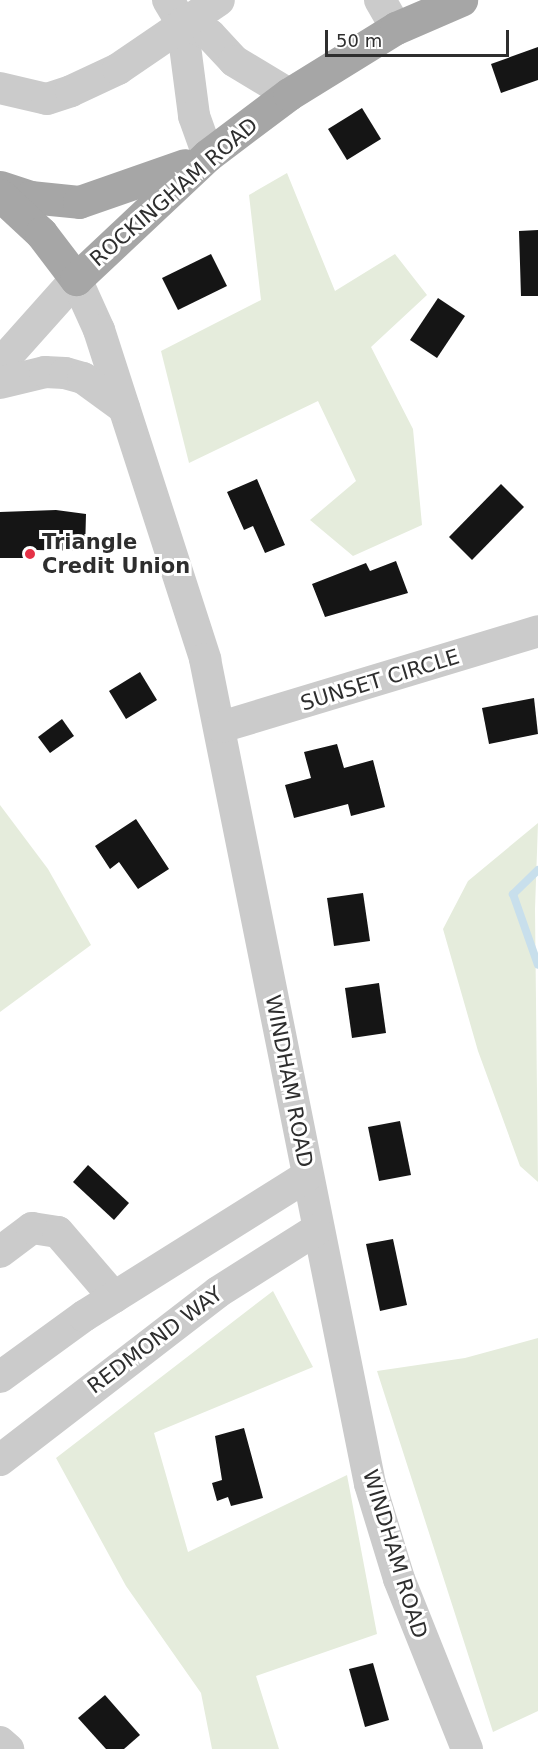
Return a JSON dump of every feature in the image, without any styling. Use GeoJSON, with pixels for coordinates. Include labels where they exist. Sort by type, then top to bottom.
{"type":"FeatureCollection","features":[{"type":"Feature","properties":{"kind":"main road","name":"ROCKINGHAM ROAD"},"geometry":{"type":"LineString","coordinates":[[76,279],[208,155],[289,94],[396,28],[461,0]]}},
{"type":"Feature","properties":{"kind":"main road"},"geometry":{"type":"LineString","coordinates":[[0,187],[30,197],[79,202],[208,155]]}},
{"type":"Feature","properties":{"kind":"main road"},"geometry":{"type":"LineString","coordinates":[[0,195],[34,226],[76,279]]}},
{"type":"Feature","properties":{"kind":"street"},"geometry":{"type":"LineString","coordinates":[[0,88],[47,99],[71,91],[118,69],[175,12],[219,0]]}},
{"type":"Feature","properties":{"kind":"street"},"geometry":{"type":"LineString","coordinates":[[380,0],[396,28]]}},
{"type":"Feature","properties":{"kind":"street"},"geometry":{"type":"LineString","coordinates":[[175,12],[210,35],[234,61],[289,94]]}},
{"type":"Feature","properties":{"kind":"street"},"geometry":{"type":"LineString","coordinates":[[175,12],[194,116],[208,155]]}},
{"type":"Feature","properties":{"kind":"street"},"geometry":{"type":"LineString","coordinates":[[0,364],[76,279]]}},
{"type":"Feature","properties":{"kind":"street","name":"WINDHAM ROAD"},"geometry":{"type":"LineString","coordinates":[[76,279],[124,408],[177,568],[222,727],[316,1230],[370,1484],[399,1579],[467,1749]]}},
{"type":"Feature","properties":{"kind":"street"},"geometry":{"type":"LineString","coordinates":[[0,383],[45,372],[65,373],[102,389],[124,408]]}},
{"type":"Feature","properties":{"kind":"street","name":"SUNSET CIRCLE"},"geometry":{"type":"LineString","coordinates":[[222,727],[538,631]]}},
{"type":"Feature","properties":{"kind":"street"},"geometry":{"type":"LineString","coordinates":[[0,1377],[114,1297],[307,1176]]}},
{"type":"Feature","properties":{"kind":"street"},"geometry":{"type":"LineString","coordinates":[[0,1252],[32,1228],[58,1232],[114,1297]]}},
{"type":"Feature","properties":{"kind":"street","name":"REDMOND WAY"},"geometry":{"type":"LineString","coordinates":[[0,1460],[218,1292],[316,1230]]}},
{"type":"Feature","properties":{"kind":"street"},"geometry":{"type":"LineString","coordinates":[[0,1742],[8,1749]]}},
{"type":"Feature","properties":{"kind":"green space"},"geometry":{"type":"Polygon","coordinates":[[[287,173],[335,291],[395,254],[427,295],[371,347],[413,429],[422,525],[353,556],[310,520],[356,481],[318,401],[189,463],[161,351],[261,300],[249,195],[287,173]]]}},
{"type":"Feature","properties":{"kind":"green space"},"geometry":{"type":"Polygon","coordinates":[[[0,805],[48,869],[91,945],[0,1012],[0,805]]]}},
{"type":"Feature","properties":{"kind":"green space"},"geometry":{"type":"Polygon","coordinates":[[[538,823],[535,909],[538,1182],[520,1166],[478,1051],[443,929],[468,881],[538,823]]]}},
{"type":"Feature","properties":{"kind":"green space"},"geometry":{"type":"Polygon","coordinates":[[[273,1291],[313,1367],[154,1433],[188,1552],[347,1475],[377,1634],[256,1676],[279,1749],[212,1749],[201,1693],[126,1586],[56,1458],[273,1291]]]}},
{"type":"Feature","properties":{"kind":"green space"},"geometry":{"type":"Polygon","coordinates":[[[538,1338],[538,1711],[493,1732],[377,1371],[465,1358],[538,1338]]]}},
{"type":"Feature","properties":{"kind":"building"},"geometry":{"type":"Polygon","coordinates":[[[538,47],[538,80],[501,93],[491,64],[538,47]]]}},
{"type":"Feature","properties":{"kind":"building"},"geometry":{"type":"Polygon","coordinates":[[[362,108],[381,139],[347,160],[328,129],[362,108]]]}},
{"type":"Feature","properties":{"kind":"building"},"geometry":{"type":"Polygon","coordinates":[[[538,230],[538,296],[521,296],[519,231],[538,230]]]}},
{"type":"Feature","properties":{"kind":"building"},"geometry":{"type":"Polygon","coordinates":[[[211,254],[227,286],[178,310],[162,278],[211,254]]]}},
{"type":"Feature","properties":{"kind":"building"},"geometry":{"type":"Polygon","coordinates":[[[438,298],[465,316],[437,358],[410,340],[438,298]]]}},
{"type":"Feature","properties":{"kind":"building"},"geometry":{"type":"Polygon","coordinates":[[[257,479],[285,545],[265,553],[253,526],[244,530],[227,492],[257,479]]]}},
{"type":"Feature","properties":{"kind":"building"},"geometry":{"type":"Polygon","coordinates":[[[501,484],[524,507],[472,560],[449,537],[501,484]]]}},
{"type":"Feature","properties":{"kind":"building","name":"Triangle Credit Union"},"geometry":{"type":"Polygon","coordinates":[[[56,510],[86,514],[85,551],[36,550],[36,558],[0,558],[0,512],[56,510]]]}},
{"type":"Feature","properties":{"kind":"building"},"geometry":{"type":"Polygon","coordinates":[[[396,561],[408,593],[325,617],[312,584],[366,563],[370,571],[396,561]]]}},
{"type":"Feature","properties":{"kind":"building"},"geometry":{"type":"Polygon","coordinates":[[[140,672],[157,700],[126,719],[109,691],[140,672]]]}},
{"type":"Feature","properties":{"kind":"building"},"geometry":{"type":"Polygon","coordinates":[[[534,698],[538,734],[489,744],[482,708],[534,698]]]}},
{"type":"Feature","properties":{"kind":"building"},"geometry":{"type":"Polygon","coordinates":[[[62,719],[74,736],[50,753],[38,737],[62,719]]]}},
{"type":"Feature","properties":{"kind":"building"},"geometry":{"type":"Polygon","coordinates":[[[337,744],[344,768],[373,760],[385,807],[351,816],[348,804],[294,818],[285,785],[311,778],[304,752],[337,744]]]}},
{"type":"Feature","properties":{"kind":"building"},"geometry":{"type":"Polygon","coordinates":[[[136,819],[169,869],[138,889],[119,862],[110,869],[95,846],[136,819]]]}},
{"type":"Feature","properties":{"kind":"building"},"geometry":{"type":"Polygon","coordinates":[[[363,893],[370,941],[334,946],[327,898],[363,893]]]}},
{"type":"Feature","properties":{"kind":"building"},"geometry":{"type":"Polygon","coordinates":[[[379,983],[386,1033],[352,1038],[345,988],[379,983]]]}},
{"type":"Feature","properties":{"kind":"building"},"geometry":{"type":"Polygon","coordinates":[[[400,1121],[411,1175],[379,1181],[368,1127],[400,1121]]]}},
{"type":"Feature","properties":{"kind":"building"},"geometry":{"type":"Polygon","coordinates":[[[88,1165],[129,1203],[114,1220],[73,1182],[88,1165]]]}},
{"type":"Feature","properties":{"kind":"building"},"geometry":{"type":"Polygon","coordinates":[[[393,1239],[407,1305],[380,1311],[366,1244],[393,1239]]]}},
{"type":"Feature","properties":{"kind":"building"},"geometry":{"type":"Polygon","coordinates":[[[244,1428],[263,1498],[231,1506],[228,1497],[217,1501],[212,1483],[222,1480],[215,1436],[244,1428]]]}},
{"type":"Feature","properties":{"kind":"building"},"geometry":{"type":"Polygon","coordinates":[[[373,1663],[389,1720],[365,1727],[349,1669],[373,1663]]]}},
{"type":"Feature","properties":{"kind":"building"},"geometry":{"type":"Polygon","coordinates":[[[105,1695],[140,1735],[124,1749],[106,1749],[78,1718],[105,1695]]]}},
{"type":"Feature","properties":{"kind":"waterway"},"geometry":{"type":"LineString","coordinates":[[538,870],[513,894],[538,965]]}},
{"type":"Feature","properties":{"kind":"place","name":"Triangle Credit Union"},"geometry":{"type":"Point","coordinates":[30,554]}}]}
